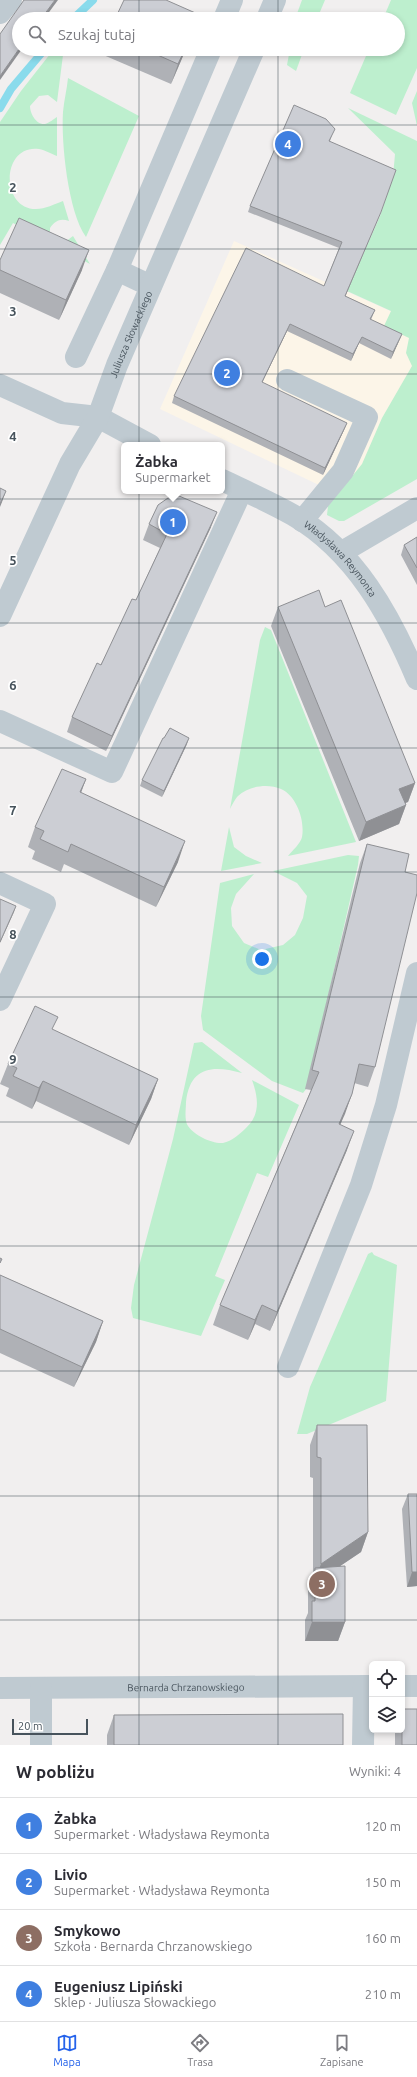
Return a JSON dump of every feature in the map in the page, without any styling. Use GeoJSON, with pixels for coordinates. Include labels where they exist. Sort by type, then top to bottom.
{"type":"FeatureCollection","features":[{"type":"Feature","properties":{"kind":"street"},"geometry":{"type":"LineString","coordinates":[[0,13],[11,0]]}},
{"type":"Feature","properties":{"kind":"street"},"geometry":{"type":"LineString","coordinates":[[227,12],[232,0]]}},
{"type":"Feature","properties":{"kind":"street"},"geometry":{"type":"LineString","coordinates":[[270,12],[275,0]]}},
{"type":"Feature","properties":{"kind":"street"},"geometry":{"type":"LineString","coordinates":[[76,356],[117,270],[208,56]]}},
{"type":"Feature","properties":{"kind":"street","name":"Juliusza Słowackiego"},"geometry":{"type":"LineString","coordinates":[[0,616],[70,464],[98,417],[117,365],[251,56]]}},
{"type":"Feature","properties":{"kind":"street"},"geometry":{"type":"LineString","coordinates":[[117,270],[151,286]]}},
{"type":"Feature","properties":{"kind":"street"},"geometry":{"type":"LineString","coordinates":[[287,380],[367,417],[343,471],[302,521]]}},
{"type":"Feature","properties":{"kind":"street"},"geometry":{"type":"LineString","coordinates":[[0,385],[62,413],[98,417],[144,442]]}},
{"type":"Feature","properties":{"kind":"street","name":"Władysława Reymonta"},"geometry":{"type":"LineString","coordinates":[[225,482],[302,521],[342,552],[366,583],[385,613],[417,679]]}},
{"type":"Feature","properties":{"kind":"street"},"geometry":{"type":"LineString","coordinates":[[0,721],[112,772],[242,490]]}},
{"type":"Feature","properties":{"kind":"street"},"geometry":{"type":"LineString","coordinates":[[342,552],[417,508]]}},
{"type":"Feature","properties":{"kind":"street"},"geometry":{"type":"LineString","coordinates":[[0,883],[45,904],[0,1000]]}},
{"type":"Feature","properties":{"kind":"street"},"geometry":{"type":"LineString","coordinates":[[288,1366],[361,1185],[386,1105],[417,973]]}},
{"type":"Feature","properties":{"kind":"street"},"geometry":{"type":"LineString","coordinates":[[363,1745],[368,1686]]}},
{"type":"Feature","properties":{"kind":"street","name":"Bernarda Chrzanowskiego"},"geometry":{"type":"LineString","coordinates":[[0,1688],[368,1686]]}},
{"type":"Feature","properties":{"kind":"street"},"geometry":{"type":"LineString","coordinates":[[405,1686],[417,1686]]}},
{"type":"Feature","properties":{"kind":"street"},"geometry":{"type":"LineString","coordinates":[[40,1688],[41,1745]]}},
{"type":"Feature","properties":{"kind":"shaded area"},"geometry":{"type":"Polygon","coordinates":[[[234,241],[408,319],[417,409],[344,497],[160,409],[234,241]]]}},
{"type":"Feature","properties":{"kind":"green space"},"geometry":{"type":"Polygon","coordinates":[[[302,0],[325,0],[320,12],[298,12],[302,0]]]}},
{"type":"Feature","properties":{"kind":"green space"},"geometry":{"type":"Polygon","coordinates":[[[391,0],[417,0],[417,68],[396,115],[350,93],[366,56],[405,56],[405,12],[386,12],[391,0]]]}},
{"type":"Feature","properties":{"kind":"green space"},"geometry":{"type":"Polygon","coordinates":[[[48,56],[63,56],[57,102],[48,95],[39,96],[30,106],[34,118],[39,123],[45,124],[57,117],[57,156],[39,149],[26,150],[17,156],[12,166],[10,177],[11,189],[16,199],[24,206],[36,209],[63,201],[69,221],[60,220],[56,222],[50,228],[50,233],[65,242],[73,236],[90,264],[13,223],[0,245],[0,122],[21,91],[48,56]]]}},
{"type":"Feature","properties":{"kind":"green space"},"geometry":{"type":"Polygon","coordinates":[[[289,56],[301,56],[296,71],[287,65],[289,56]]]}},
{"type":"Feature","properties":{"kind":"green space"},"geometry":{"type":"Polygon","coordinates":[[[68,78],[139,116],[86,237],[80,226],[70,194],[63,141],[63,112],[68,78]]]}},
{"type":"Feature","properties":{"kind":"green space"},"geometry":{"type":"Polygon","coordinates":[[[417,91],[417,126],[412,103],[417,91]]]}},
{"type":"Feature","properties":{"kind":"green space"},"geometry":{"type":"Polygon","coordinates":[[[348,108],[417,141],[417,479],[344,521],[339,521],[327,515],[328,506],[362,464],[382,418],[412,366],[406,353],[409,338],[384,326],[391,311],[347,291],[380,216],[393,177],[395,154],[348,108]]]}},
{"type":"Feature","properties":{"kind":"green space"},"geometry":{"type":"Polygon","coordinates":[[[265,627],[271,630],[356,842],[288,856],[302,837],[303,831],[301,817],[299,810],[287,792],[276,787],[258,786],[247,790],[237,797],[230,809],[260,640],[265,627]]]}},
{"type":"Feature","properties":{"kind":"green space"},"geometry":{"type":"Polygon","coordinates":[[[229,827],[234,847],[246,856],[262,863],[221,871],[229,827]]]}},
{"type":"Feature","properties":{"kind":"green space"},"geometry":{"type":"Polygon","coordinates":[[[348,855],[359,856],[358,865],[307,1088],[303,1093],[272,1081],[203,1030],[201,1016],[220,883],[254,874],[236,894],[231,908],[232,926],[244,943],[261,950],[283,945],[295,935],[303,918],[307,896],[297,883],[273,871],[348,855]]]}},
{"type":"Feature","properties":{"kind":"green space"},"geometry":{"type":"Polygon","coordinates":[[[202,1042],[242,1073],[231,1070],[213,1069],[198,1075],[192,1081],[188,1090],[186,1102],[186,1118],[188,1126],[194,1133],[214,1142],[223,1143],[233,1139],[246,1128],[254,1117],[257,1105],[256,1093],[252,1080],[299,1105],[268,1177],[257,1173],[215,1276],[225,1280],[201,1336],[133,1318],[131,1308],[134,1285],[173,1139],[194,1043],[202,1042]]]}},
{"type":"Feature","properties":{"kind":"green space"},"geometry":{"type":"Polygon","coordinates":[[[372,1252],[374,1255],[397,1265],[386,1401],[307,1434],[297,1434],[310,1387],[368,1254],[372,1252]]]}},
{"type":"Feature","properties":{"kind":"building"},"geometry":{"type":"Polygon","coordinates":[[[24,0],[55,0],[46,12],[16,12],[24,0]]]}},
{"type":"Feature","properties":{"kind":"building"},"geometry":{"type":"Polygon","coordinates":[[[124,0],[166,0],[193,12],[118,12],[124,0]]]}},
{"type":"Feature","properties":{"kind":"building"},"geometry":{"type":"Polygon","coordinates":[[[12,17],[12,56],[14,56],[0,76],[0,34],[12,17]]]}},
{"type":"Feature","properties":{"kind":"building"},"geometry":{"type":"Polygon","coordinates":[[[160,56],[182,56],[178,64],[160,56]]]}},
{"type":"Feature","properties":{"kind":"building"},"geometry":{"type":"Polygon","coordinates":[[[294,105],[326,119],[335,129],[329,141],[396,170],[381,212],[345,296],[375,310],[370,319],[402,334],[393,352],[362,337],[353,354],[290,324],[262,382],[347,423],[325,468],[174,396],[246,248],[324,286],[342,242],[250,206],[294,105]]]}},
{"type":"Feature","properties":{"kind":"building"},"geometry":{"type":"Polygon","coordinates":[[[19,218],[89,250],[66,300],[0,270],[0,260],[19,218]]]}},
{"type":"Feature","properties":{"kind":"building"},"geometry":{"type":"Polygon","coordinates":[[[0,488],[6,491],[0,504],[0,488]]]}},
{"type":"Feature","properties":{"kind":"building"},"geometry":{"type":"Polygon","coordinates":[[[179,496],[217,512],[112,736],[72,717],[97,663],[101,665],[132,599],[136,600],[167,534],[149,524],[158,505],[168,498],[179,496]]]}},
{"type":"Feature","properties":{"kind":"building"},"geometry":{"type":"Polygon","coordinates":[[[417,537],[417,568],[404,545],[417,537]]]}},
{"type":"Feature","properties":{"kind":"building"},"geometry":{"type":"Polygon","coordinates":[[[319,590],[325,607],[341,600],[415,783],[399,789],[406,805],[366,822],[278,607],[319,590]]]}},
{"type":"Feature","properties":{"kind":"building"},"geometry":{"type":"Polygon","coordinates":[[[170,728],[189,738],[164,791],[142,780],[163,738],[170,728]]]}},
{"type":"Feature","properties":{"kind":"building"},"geometry":{"type":"Polygon","coordinates":[[[62,769],[86,779],[80,792],[185,841],[164,887],[71,844],[68,852],[40,839],[44,831],[35,827],[62,769]]]}},
{"type":"Feature","properties":{"kind":"building"},"geometry":{"type":"Polygon","coordinates":[[[367,844],[409,854],[405,872],[417,875],[417,893],[375,1067],[359,1064],[352,1094],[339,1124],[354,1131],[277,1312],[262,1305],[255,1320],[220,1305],[319,1072],[312,1070],[367,844]]]}},
{"type":"Feature","properties":{"kind":"building"},"geometry":{"type":"Polygon","coordinates":[[[0,899],[16,906],[0,942],[0,899]]]}},
{"type":"Feature","properties":{"kind":"building"},"geometry":{"type":"Polygon","coordinates":[[[35,1006],[58,1017],[52,1029],[158,1079],[136,1125],[43,1081],[39,1088],[13,1076],[17,1068],[8,1064],[35,1006]]]}},
{"type":"Feature","properties":{"kind":"building"},"geometry":{"type":"Polygon","coordinates":[[[0,1275],[103,1321],[82,1367],[0,1329],[0,1275]]]}},
{"type":"Feature","properties":{"kind":"building"},"geometry":{"type":"Polygon","coordinates":[[[317,1425],[367,1425],[368,1532],[321,1564],[321,1458],[317,1457],[317,1425]]]}},
{"type":"Feature","properties":{"kind":"building"},"geometry":{"type":"Polygon","coordinates":[[[408,1494],[417,1494],[417,1572],[412,1572],[408,1494]]]}},
{"type":"Feature","properties":{"kind":"building"},"geometry":{"type":"Polygon","coordinates":[[[345,1566],[345,1622],[312,1622],[312,1601],[315,1601],[315,1568],[345,1566]]]}},
{"type":"Feature","properties":{"kind":"building"},"geometry":{"type":"Polygon","coordinates":[[[405,1709],[417,1709],[417,1745],[402,1745],[402,1733],[405,1733],[405,1709]]]}},
{"type":"Feature","properties":{"kind":"building"},"geometry":{"type":"Polygon","coordinates":[[[343,1714],[343,1745],[114,1745],[114,1715],[343,1714]]]}},
{"type":"Feature","properties":{"kind":"waterway"},"geometry":{"type":"LineString","coordinates":[[80,12],[93,0]]}},
{"type":"Feature","properties":{"kind":"waterway"},"geometry":{"type":"LineString","coordinates":[[0,108],[11,89],[39,56]]}},
{"type":"Feature","properties":{"kind":"place","name":"Eugeniusz Lipiński"},"geometry":{"type":"Point","coordinates":[288,144]}},
{"type":"Feature","properties":{"kind":"place","name":"Livio"},"geometry":{"type":"Point","coordinates":[227,373]}},
{"type":"Feature","properties":{"kind":"place","name":"Żabka"},"geometry":{"type":"Point","coordinates":[173,522]}},
{"type":"Feature","properties":{"kind":"place","name":"Smykowo"},"geometry":{"type":"Point","coordinates":[322,1584]}}]}
